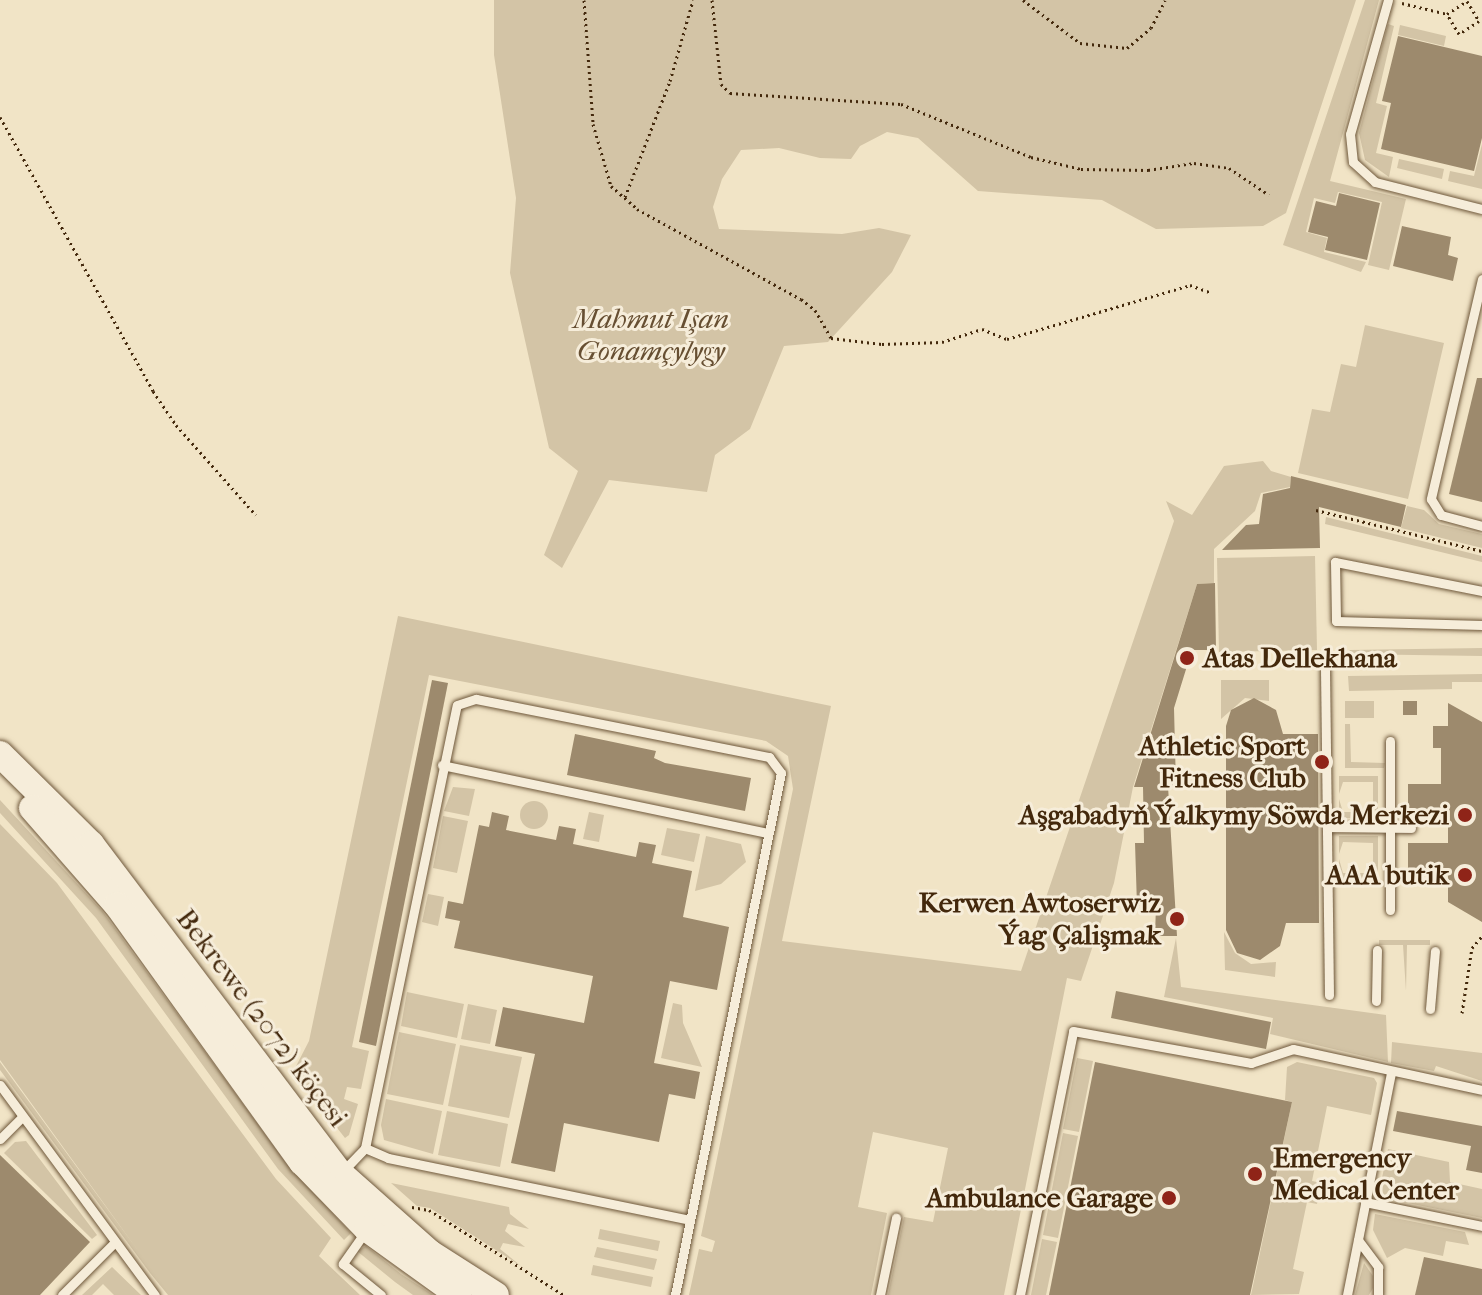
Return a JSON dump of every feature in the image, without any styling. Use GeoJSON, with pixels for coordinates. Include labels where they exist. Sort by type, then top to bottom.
{"type":"FeatureCollection","features":[{"type":"Feature","properties":{"kind":"main road","name":"Bekrewe (2072) köçesi"},"geometry":{"type":"LineString","coordinates":[[0,754],[91,844],[341,1174],[430,1253],[496,1295]]}},
{"type":"Feature","properties":{"kind":"main road","name":"Bekrewe (2072) köçesi"},"geometry":{"type":"LineString","coordinates":[[0,778],[107,893],[302,1162],[367,1229],[459,1295]]}},
{"type":"Feature","properties":{"kind":"lane"},"geometry":{"type":"LineString","coordinates":[[1390,0],[1350,134],[1353,162],[1375,182],[1482,209]]}},
{"type":"Feature","properties":{"kind":"lane"},"geometry":{"type":"LineString","coordinates":[[1482,279],[1431,499],[1441,515],[1482,526]]}},
{"type":"Feature","properties":{"kind":"lane"},"geometry":{"type":"LineString","coordinates":[[1482,591],[1335,562],[1336,621],[1482,625]]}},
{"type":"Feature","properties":{"kind":"lane"},"geometry":{"type":"LineString","coordinates":[[1325,668],[1329,995]]}},
{"type":"Feature","properties":{"kind":"lane"},"geometry":{"type":"LineString","coordinates":[[341,1174],[365,1148],[442,765],[457,705],[469,698],[769,757],[781,773],[675,1295]]}},
{"type":"Feature","properties":{"kind":"lane"},"geometry":{"type":"LineString","coordinates":[[1390,741],[1390,910]]}},
{"type":"Feature","properties":{"kind":"lane"},"geometry":{"type":"LineString","coordinates":[[442,765],[768,833]]}},
{"type":"Feature","properties":{"kind":"lane"},"geometry":{"type":"LineString","coordinates":[[1327,827],[1411,828]]}},
{"type":"Feature","properties":{"kind":"lane"},"geometry":{"type":"LineString","coordinates":[[1376,1001],[1377,950]]}},
{"type":"Feature","properties":{"kind":"lane"},"geometry":{"type":"LineString","coordinates":[[1430,1009],[1435,951]]}},
{"type":"Feature","properties":{"kind":"lane"},"geometry":{"type":"LineString","coordinates":[[1020,1295],[1073,1031],[1251,1063],[1293,1049],[1482,1090]]}},
{"type":"Feature","properties":{"kind":"lane"},"geometry":{"type":"LineString","coordinates":[[1347,1295],[1391,1072]]}},
{"type":"Feature","properties":{"kind":"lane"},"geometry":{"type":"LineString","coordinates":[[0,1085],[155,1295]]}},
{"type":"Feature","properties":{"kind":"lane"},"geometry":{"type":"LineString","coordinates":[[0,1139],[22,1117]]}},
{"type":"Feature","properties":{"kind":"lane"},"geometry":{"type":"LineString","coordinates":[[365,1148],[388,1158],[690,1220]]}},
{"type":"Feature","properties":{"kind":"lane"},"geometry":{"type":"LineString","coordinates":[[1365,1202],[1482,1226]]}},
{"type":"Feature","properties":{"kind":"lane"},"geometry":{"type":"LineString","coordinates":[[880,1295],[896,1218]]}},
{"type":"Feature","properties":{"kind":"lane"},"geometry":{"type":"LineString","coordinates":[[367,1229],[343,1264],[381,1295]]}},
{"type":"Feature","properties":{"kind":"lane"},"geometry":{"type":"LineString","coordinates":[[1358,1240],[1378,1267],[1378,1295]]}},
{"type":"Feature","properties":{"kind":"lane"},"geometry":{"type":"LineString","coordinates":[[62,1295],[114,1243]]}},
{"type":"Feature","properties":{"kind":"path"},"geometry":{"type":"LineString","coordinates":[[584,0],[597,153],[611,186],[625,198],[801,299],[815,310],[831,338],[882,344],[942,342],[982,329],[1007,339],[1190,285],[1212,293]]}},
{"type":"Feature","properties":{"kind":"path"},"geometry":{"type":"LineString","coordinates":[[625,198],[670,81],[693,0]]}},
{"type":"Feature","properties":{"kind":"path"},"geometry":{"type":"LineString","coordinates":[[712,0],[721,84],[730,93],[901,104],[1031,157],[1081,169],[1148,170],[1194,163],[1229,168],[1269,195]]}},
{"type":"Feature","properties":{"kind":"path"},"geometry":{"type":"LineString","coordinates":[[1023,0],[1080,43],[1127,48],[1151,28],[1165,0]]}},
{"type":"Feature","properties":{"kind":"path"},"geometry":{"type":"LineString","coordinates":[[1390,0],[1447,14],[1459,34],[1481,22],[1467,1],[1447,14]]}},
{"type":"Feature","properties":{"kind":"path"},"geometry":{"type":"LineString","coordinates":[[0,117],[153,391],[176,425],[256,515]]}},
{"type":"Feature","properties":{"kind":"path"},"geometry":{"type":"LineString","coordinates":[[1316,510],[1482,551]]}},
{"type":"Feature","properties":{"kind":"path"},"geometry":{"type":"LineString","coordinates":[[1462,1013],[1472,948],[1482,936]]}},
{"type":"Feature","properties":{"kind":"path"},"geometry":{"type":"LineString","coordinates":[[1472,948],[1482,949]]}},
{"type":"Feature","properties":{"kind":"path"},"geometry":{"type":"LineString","coordinates":[[406,1202],[429,1210],[564,1295]]}},
{"type":"Feature","properties":{"kind":"green space","name":"Mahmut Işan Gonamçylygy"},"geometry":{"type":"Polygon","coordinates":[[[494,0],[1356,0],[1286,213],[1263,226],[1156,229],[1102,200],[978,191],[918,138],[887,132],[860,146],[851,159],[820,158],[779,148],[741,150],[722,179],[713,207],[719,229],[842,234],[879,228],[911,235],[892,272],[828,342],[784,346],[750,429],[715,455],[707,492],[609,480],[562,568],[544,555],[578,471],[549,448],[510,273],[516,198],[494,55],[494,0]]]}},
{"type":"Feature","properties":{"kind":"green space"},"geometry":{"type":"Polygon","coordinates":[[[1365,0],[1379,0],[1330,181],[1406,199],[1389,270],[1368,265],[1382,202],[1338,192],[1335,203],[1314,198],[1306,232],[1327,238],[1324,252],[1366,262],[1361,272],[1283,245],[1365,0]]]}},
{"type":"Feature","properties":{"kind":"green space"},"geometry":{"type":"Polygon","coordinates":[[[1388,24],[1394,26],[1376,103],[1387,106],[1376,153],[1393,157],[1389,177],[1365,160],[1359,133],[1388,24]]]}},
{"type":"Feature","properties":{"kind":"green space"},"geometry":{"type":"Polygon","coordinates":[[[1400,25],[1446,36],[1444,46],[1398,35],[1400,25]]]}},
{"type":"Feature","properties":{"kind":"green space"},"geometry":{"type":"Polygon","coordinates":[[[1482,144],[1482,189],[1448,181],[1450,171],[1474,176],[1482,144]]]}},
{"type":"Feature","properties":{"kind":"green space"},"geometry":{"type":"Polygon","coordinates":[[[1399,159],[1444,169],[1442,179],[1397,168],[1399,159]]]}},
{"type":"Feature","properties":{"kind":"green space"},"geometry":{"type":"Polygon","coordinates":[[[1365,325],[1444,343],[1408,499],[1298,473],[1312,409],[1330,412],[1341,364],[1356,367],[1365,325]]]}},
{"type":"Feature","properties":{"kind":"green space"},"geometry":{"type":"Polygon","coordinates":[[[1263,461],[1271,471],[1291,477],[1290,487],[1261,493],[1255,511],[1214,549],[1214,583],[1197,584],[1133,787],[1114,883],[1081,981],[1067,978],[1004,1295],[888,1295],[904,1217],[933,1222],[948,1148],[873,1132],[858,1207],[887,1213],[871,1295],[689,1295],[699,1249],[712,1252],[715,1241],[701,1236],[793,789],[788,756],[766,741],[429,675],[352,1047],[369,1051],[361,1089],[347,1087],[344,1099],[358,1104],[349,1135],[345,1138],[293,1072],[309,1041],[398,616],[831,706],[782,941],[1021,971],[1174,521],[1166,501],[1192,515],[1224,466],[1263,461]]]}},
{"type":"Feature","properties":{"kind":"green space"},"geometry":{"type":"Polygon","coordinates":[[[1407,506],[1424,510],[1439,524],[1482,534],[1482,548],[1401,528],[1407,506]]]}},
{"type":"Feature","properties":{"kind":"green space"},"geometry":{"type":"Polygon","coordinates":[[[1326,517],[1482,556],[1482,562],[1325,524],[1326,517]]]}},
{"type":"Feature","properties":{"kind":"green space"},"geometry":{"type":"Polygon","coordinates":[[[1315,556],[1317,650],[1219,652],[1217,558],[1315,556]]]}},
{"type":"Feature","properties":{"kind":"green space"},"geometry":{"type":"Polygon","coordinates":[[[1482,648],[1482,656],[1346,654],[1350,650],[1482,648]]]}},
{"type":"Feature","properties":{"kind":"green space"},"geometry":{"type":"Polygon","coordinates":[[[1482,674],[1482,682],[1452,682],[1452,689],[1349,691],[1348,676],[1482,674]]]}},
{"type":"Feature","properties":{"kind":"green space"},"geometry":{"type":"Polygon","coordinates":[[[1221,680],[1269,680],[1269,701],[1245,698],[1221,719],[1221,680]]]}},
{"type":"Feature","properties":{"kind":"green space"},"geometry":{"type":"Polygon","coordinates":[[[1345,701],[1374,701],[1374,718],[1345,718],[1345,701]]]}},
{"type":"Feature","properties":{"kind":"green space"},"geometry":{"type":"Polygon","coordinates":[[[1345,724],[1350,724],[1351,762],[1385,763],[1384,768],[1345,768],[1345,724]]]}},
{"type":"Feature","properties":{"kind":"green space"},"geometry":{"type":"Polygon","coordinates":[[[1339,776],[1378,776],[1378,818],[1339,818],[1339,799],[1343,812],[1373,812],[1373,782],[1343,782],[1339,794],[1339,776]]]}},
{"type":"Feature","properties":{"kind":"green space"},"geometry":{"type":"Polygon","coordinates":[[[453,787],[475,789],[469,816],[444,811],[453,787]]]}},
{"type":"Feature","properties":{"kind":"green space"},"geometry":{"type":"Polygon","coordinates":[[[0,800],[103,912],[286,1163],[351,1233],[344,1240],[278,1169],[96,918],[0,813],[0,800]]]}},
{"type":"Feature","properties":{"kind":"green space"},"geometry":{"type":"Polygon","coordinates":[[[534,801],[544,805],[548,815],[544,825],[534,829],[524,825],[520,815],[524,805],[534,801]]]}},
{"type":"Feature","properties":{"kind":"green space"},"geometry":{"type":"Polygon","coordinates":[[[589,812],[604,815],[599,842],[583,839],[589,812]]]}},
{"type":"Feature","properties":{"kind":"green space"},"geometry":{"type":"Polygon","coordinates":[[[443,816],[468,821],[457,873],[433,868],[443,816]]]}},
{"type":"Feature","properties":{"kind":"green space"},"geometry":{"type":"Polygon","coordinates":[[[0,824],[57,883],[276,1179],[331,1238],[319,1256],[360,1295],[168,1295],[150,1273],[0,1070],[0,1062],[139,1252],[0,1060],[0,824]]]}},
{"type":"Feature","properties":{"kind":"green space"},"geometry":{"type":"Polygon","coordinates":[[[667,828],[700,834],[694,862],[661,855],[667,828]]]}},
{"type":"Feature","properties":{"kind":"green space"},"geometry":{"type":"Polygon","coordinates":[[[706,836],[741,844],[746,862],[721,884],[695,891],[706,836]]]}},
{"type":"Feature","properties":{"kind":"green space"},"geometry":{"type":"Polygon","coordinates":[[[1339,836],[1378,836],[1378,879],[1339,879],[1339,859],[1343,873],[1373,873],[1373,843],[1343,842],[1339,854],[1339,836]]]}},
{"type":"Feature","properties":{"kind":"green space"},"geometry":{"type":"Polygon","coordinates":[[[428,894],[444,897],[438,926],[422,922],[428,894]]]}},
{"type":"Feature","properties":{"kind":"green space"},"geometry":{"type":"Polygon","coordinates":[[[1224,932],[1235,953],[1251,964],[1276,962],[1275,977],[1225,970],[1224,932]]]}},
{"type":"Feature","properties":{"kind":"green space"},"geometry":{"type":"Polygon","coordinates":[[[1176,938],[1181,987],[1386,1015],[1388,1062],[1270,1034],[1273,1018],[1164,997],[1176,938]]]}},
{"type":"Feature","properties":{"kind":"green space"},"geometry":{"type":"Polygon","coordinates":[[[1379,940],[1430,940],[1430,945],[1407,945],[1406,991],[1403,945],[1379,945],[1379,940]]]}},
{"type":"Feature","properties":{"kind":"green space"},"geometry":{"type":"Polygon","coordinates":[[[407,992],[464,1004],[457,1038],[401,1026],[407,992]]]}},
{"type":"Feature","properties":{"kind":"green space"},"geometry":{"type":"Polygon","coordinates":[[[673,1003],[682,1005],[683,1023],[702,1067],[661,1058],[673,1003]]]}},
{"type":"Feature","properties":{"kind":"green space"},"geometry":{"type":"Polygon","coordinates":[[[468,1004],[497,1010],[490,1044],[461,1039],[468,1004]]]}},
{"type":"Feature","properties":{"kind":"green space"},"geometry":{"type":"Polygon","coordinates":[[[399,1032],[456,1044],[443,1105],[387,1094],[399,1032]]]}},
{"type":"Feature","properties":{"kind":"green space"},"geometry":{"type":"Polygon","coordinates":[[[1392,1042],[1482,1053],[1482,1081],[1436,1066],[1434,1071],[1391,1063],[1392,1042]]]}},
{"type":"Feature","properties":{"kind":"green space"},"geometry":{"type":"Polygon","coordinates":[[[460,1045],[522,1057],[509,1118],[448,1106],[460,1045]]]}},
{"type":"Feature","properties":{"kind":"green space"},"geometry":{"type":"Polygon","coordinates":[[[1077,1058],[1093,1061],[1079,1132],[1063,1129],[1077,1058]]]}},
{"type":"Feature","properties":{"kind":"green space"},"geometry":{"type":"Polygon","coordinates":[[[1297,1062],[1374,1078],[1377,1083],[1371,1115],[1327,1106],[1312,1181],[1321,1183],[1317,1204],[1307,1202],[1293,1269],[1304,1272],[1299,1294],[1251,1295],[1292,1102],[1285,1100],[1287,1067],[1297,1062]]]}},
{"type":"Feature","properties":{"kind":"green space"},"geometry":{"type":"Polygon","coordinates":[[[386,1099],[442,1111],[433,1154],[384,1140],[381,1125],[386,1099]]]}},
{"type":"Feature","properties":{"kind":"green space"},"geometry":{"type":"Polygon","coordinates":[[[447,1111],[508,1124],[500,1167],[438,1155],[447,1111]]]}},
{"type":"Feature","properties":{"kind":"green space"},"geometry":{"type":"Polygon","coordinates":[[[1063,1133],[1078,1136],[1058,1238],[1043,1235],[1063,1133]]]}},
{"type":"Feature","properties":{"kind":"green space"},"geometry":{"type":"Polygon","coordinates":[[[26,1141],[97,1235],[92,1239],[4,1153],[15,1142],[26,1141]]]}},
{"type":"Feature","properties":{"kind":"green space"},"geometry":{"type":"Polygon","coordinates":[[[1388,1149],[1449,1162],[1450,1182],[1482,1189],[1482,1218],[1378,1197],[1388,1149]]]}},
{"type":"Feature","properties":{"kind":"green space"},"geometry":{"type":"Polygon","coordinates":[[[391,1183],[509,1207],[510,1214],[529,1229],[508,1224],[505,1231],[525,1247],[503,1243],[500,1249],[521,1266],[430,1208],[417,1206],[391,1183]]]}},
{"type":"Feature","properties":{"kind":"green space"},"geometry":{"type":"Polygon","coordinates":[[[1375,1214],[1465,1232],[1469,1245],[1446,1241],[1443,1256],[1405,1248],[1387,1258],[1373,1230],[1375,1214]]]}},
{"type":"Feature","properties":{"kind":"green space"},"geometry":{"type":"Polygon","coordinates":[[[600,1229],[660,1241],[658,1251],[598,1239],[600,1229]]]}},
{"type":"Feature","properties":{"kind":"green space"},"geometry":{"type":"Polygon","coordinates":[[[1042,1239],[1057,1242],[1046,1295],[1031,1295],[1042,1239]]]}},
{"type":"Feature","properties":{"kind":"green space"},"geometry":{"type":"Polygon","coordinates":[[[366,1246],[433,1295],[413,1295],[395,1282],[357,1251],[366,1246]]]}},
{"type":"Feature","properties":{"kind":"green space"},"geometry":{"type":"Polygon","coordinates":[[[597,1247],[657,1259],[654,1270],[594,1257],[597,1247]]]}},
{"type":"Feature","properties":{"kind":"green space"},"geometry":{"type":"Polygon","coordinates":[[[1364,1263],[1373,1276],[1373,1288],[1369,1295],[1355,1295],[1364,1263]]]}},
{"type":"Feature","properties":{"kind":"green space"},"geometry":{"type":"Polygon","coordinates":[[[593,1265],[653,1277],[651,1287],[591,1275],[593,1265]]]}},
{"type":"Feature","properties":{"kind":"green space"},"geometry":{"type":"Polygon","coordinates":[[[112,1267],[141,1295],[114,1295],[103,1284],[92,1295],[82,1295],[112,1267]]]}},
{"type":"Feature","properties":{"kind":"building"},"geometry":{"type":"Polygon","coordinates":[[[1398,36],[1482,56],[1482,138],[1474,171],[1381,149],[1391,103],[1382,101],[1398,36]]]}},
{"type":"Feature","properties":{"kind":"building"},"geometry":{"type":"Polygon","coordinates":[[[1339,193],[1380,203],[1367,260],[1325,250],[1328,237],[1308,232],[1316,201],[1336,206],[1339,193]]]}},
{"type":"Feature","properties":{"kind":"building"},"geometry":{"type":"Polygon","coordinates":[[[1402,226],[1451,237],[1448,255],[1458,258],[1453,281],[1393,266],[1402,226]]]}},
{"type":"Feature","properties":{"kind":"building"},"geometry":{"type":"Polygon","coordinates":[[[1477,378],[1482,378],[1482,502],[1449,494],[1477,378]]]}},
{"type":"Feature","properties":{"kind":"building"},"geometry":{"type":"Polygon","coordinates":[[[1291,476],[1406,505],[1401,527],[1319,507],[1320,548],[1222,550],[1246,525],[1259,524],[1263,494],[1290,488],[1291,476]]]}},
{"type":"Feature","properties":{"kind":"building"},"geometry":{"type":"Polygon","coordinates":[[[1215,583],[1216,650],[1192,650],[1174,708],[1176,786],[1168,786],[1177,936],[1155,936],[1156,905],[1137,906],[1135,843],[1144,843],[1143,787],[1134,787],[1197,584],[1215,583]]]}},
{"type":"Feature","properties":{"kind":"building"},"geometry":{"type":"Polygon","coordinates":[[[432,680],[448,683],[376,1046],[359,1042],[432,680]]]}},
{"type":"Feature","properties":{"kind":"building"},"geometry":{"type":"Polygon","coordinates":[[[1254,698],[1276,710],[1283,734],[1318,734],[1319,923],[1286,923],[1280,946],[1260,960],[1237,953],[1226,930],[1226,726],[1231,710],[1254,698]]]}},
{"type":"Feature","properties":{"kind":"building"},"geometry":{"type":"Polygon","coordinates":[[[1403,701],[1417,701],[1417,715],[1403,715],[1403,701]]]}},
{"type":"Feature","properties":{"kind":"building","name":"Aşgabadyň Ýalkymy Söwda Merkezi"},"geometry":{"type":"Polygon","coordinates":[[[1448,703],[1482,722],[1482,922],[1448,902],[1448,876],[1408,871],[1408,843],[1448,843],[1448,812],[1408,812],[1408,784],[1441,784],[1441,748],[1433,748],[1433,726],[1448,726],[1448,703]]]}},
{"type":"Feature","properties":{"kind":"building"},"geometry":{"type":"Polygon","coordinates":[[[575,734],[656,751],[654,758],[665,763],[751,778],[745,811],[567,775],[575,734]]]}},
{"type":"Feature","properties":{"kind":"building"},"geometry":{"type":"Polygon","coordinates":[[[492,812],[509,816],[506,830],[556,840],[559,826],[576,829],[573,844],[636,857],[639,842],[656,845],[652,863],[692,871],[683,917],[729,927],[717,990],[670,981],[654,1063],[700,1072],[695,1099],[669,1094],[659,1142],[564,1123],[555,1172],[511,1163],[535,1054],[495,1046],[503,1007],[584,1023],[593,976],[454,948],[460,921],[445,918],[448,901],[463,904],[479,825],[489,827],[492,812]]]}},
{"type":"Feature","properties":{"kind":"building"},"geometry":{"type":"Polygon","coordinates":[[[1116,991],[1271,1022],[1266,1049],[1111,1018],[1116,991]]]}},
{"type":"Feature","properties":{"kind":"building","name":"Ambulance Garage"},"geometry":{"type":"Polygon","coordinates":[[[1095,1062],[1292,1102],[1250,1295],[1049,1295],[1095,1062]]]}},
{"type":"Feature","properties":{"kind":"building"},"geometry":{"type":"Polygon","coordinates":[[[1397,1111],[1482,1126],[1482,1173],[1466,1170],[1471,1146],[1393,1131],[1397,1111]]]}},
{"type":"Feature","properties":{"kind":"building"},"geometry":{"type":"Polygon","coordinates":[[[0,1155],[90,1242],[40,1295],[0,1295],[0,1155]]]}},
{"type":"Feature","properties":{"kind":"building"},"geometry":{"type":"Polygon","coordinates":[[[1424,1257],[1482,1269],[1482,1295],[1415,1295],[1424,1257]]]}},
{"type":"Feature","properties":{"kind":"place","name":"Atas Dellekhana"},"geometry":{"type":"Point","coordinates":[1187,658]}},
{"type":"Feature","properties":{"kind":"place","name":"Athletic Sport Fitness Club"},"geometry":{"type":"Point","coordinates":[1322,762]}},
{"type":"Feature","properties":{"kind":"place","name":"Aşgabadyň Ýalkymy Söwda Merkezi"},"geometry":{"type":"Point","coordinates":[1465,815]}},
{"type":"Feature","properties":{"kind":"place","name":"AAA butik"},"geometry":{"type":"Point","coordinates":[1465,875]}},
{"type":"Feature","properties":{"kind":"place","name":"Kerwen Awtoserwiz Ýag Çalişmak"},"geometry":{"type":"Point","coordinates":[1177,919]}},
{"type":"Feature","properties":{"kind":"place","name":"Emergency Medical Center"},"geometry":{"type":"Point","coordinates":[1255,1174]}},
{"type":"Feature","properties":{"kind":"place","name":"Ambulance Garage"},"geometry":{"type":"Point","coordinates":[1169,1198]}}]}
